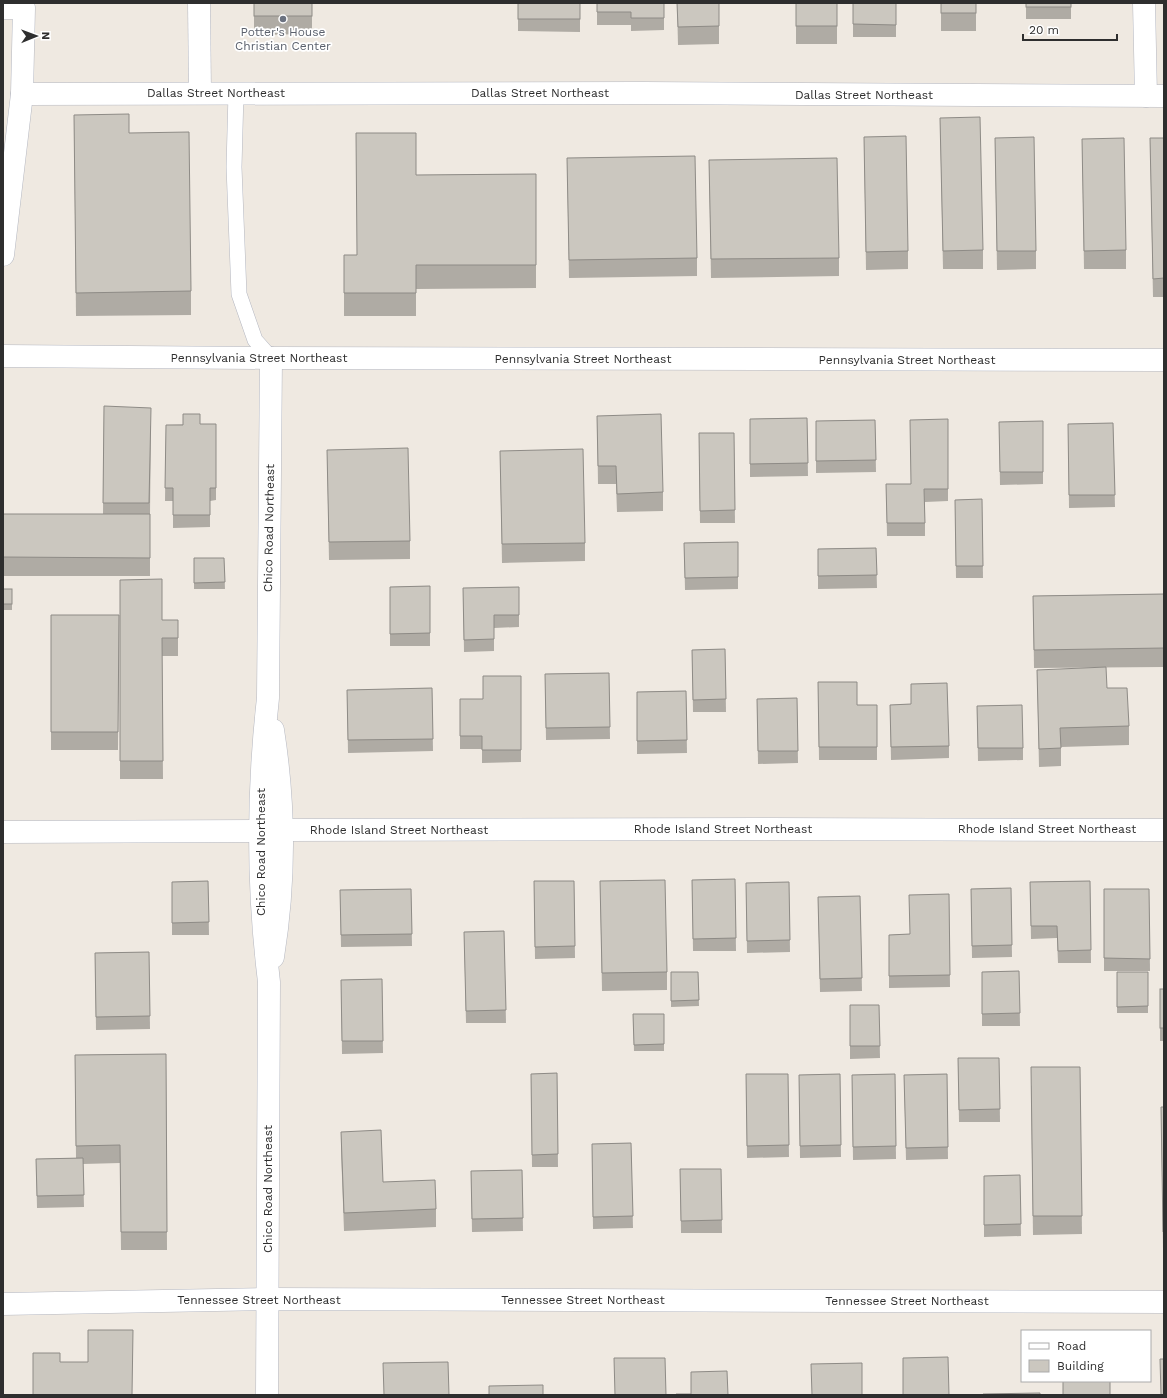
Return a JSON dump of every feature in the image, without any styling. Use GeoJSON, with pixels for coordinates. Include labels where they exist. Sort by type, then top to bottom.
{"type":"FeatureCollection","features":[{"type":"Feature","properties":{"kind":"street"},"geometry":{"type":"LineString","coordinates":[[199,3],[200,93]]}},
{"type":"Feature","properties":{"kind":"street"},"geometry":{"type":"LineString","coordinates":[[1144,3],[1155,96]]}},
{"type":"Feature","properties":{"kind":"street"},"geometry":{"type":"LineString","coordinates":[[3,255],[22,94],[17,6]]}},
{"type":"Feature","properties":{"kind":"street","name":"Dallas Street Northeast"},"geometry":{"type":"LineString","coordinates":[[22,94],[236,93],[1155,96]]}},
{"type":"Feature","properties":{"kind":"street","name":"Pennsylvania Street Northeast"},"geometry":{"type":"LineString","coordinates":[[3,356],[1164,360]]}},
{"type":"Feature","properties":{"kind":"street","name":"Chico Road Northeast"},"geometry":{"type":"LineString","coordinates":[[267,1395],[269,982],[261,924],[258,831],[262,749],[268,698],[271,358]]}},
{"type":"Feature","properties":{"kind":"street","name":"Chico Road Northeast"},"geometry":{"type":"LineString","coordinates":[[268,698],[276,749],[283,830],[278,924],[269,982]]}},
{"type":"Feature","properties":{"kind":"street","name":"Rhode Island Street Northeast"},"geometry":{"type":"LineString","coordinates":[[283,830],[1164,830]]}},
{"type":"Feature","properties":{"kind":"street"},"geometry":{"type":"LineString","coordinates":[[3,832],[258,831]]}},
{"type":"Feature","properties":{"kind":"street","name":"Tennessee Street Northeast"},"geometry":{"type":"LineString","coordinates":[[3,1304],[268,1299],[1164,1302]]}},
{"type":"Feature","properties":{"kind":"lane"},"geometry":{"type":"LineString","coordinates":[[236,93],[234,167],[239,294],[255,340],[271,358]]}},
{"type":"Feature","properties":{"kind":"building"},"geometry":{"type":"Polygon","coordinates":[[[254,3],[312,3],[312,16],[254,16],[254,3]]]}},
{"type":"Feature","properties":{"kind":"building"},"geometry":{"type":"Polygon","coordinates":[[[518,3],[580,3],[580,19],[518,19],[518,3]]]}},
{"type":"Feature","properties":{"kind":"building"},"geometry":{"type":"Polygon","coordinates":[[[597,3],[664,3],[664,18],[631,18],[631,12],[597,12],[597,3]]]}},
{"type":"Feature","properties":{"kind":"building"},"geometry":{"type":"Polygon","coordinates":[[[677,3],[719,3],[719,26],[678,27],[677,3]]]}},
{"type":"Feature","properties":{"kind":"building"},"geometry":{"type":"Polygon","coordinates":[[[796,3],[837,3],[837,26],[796,26],[796,3]]]}},
{"type":"Feature","properties":{"kind":"building"},"geometry":{"type":"Polygon","coordinates":[[[853,3],[896,3],[896,25],[853,24],[853,3]]]}},
{"type":"Feature","properties":{"kind":"building"},"geometry":{"type":"Polygon","coordinates":[[[941,3],[976,3],[976,13],[941,13],[941,3]]]}},
{"type":"Feature","properties":{"kind":"building"},"geometry":{"type":"Polygon","coordinates":[[[1026,3],[1071,3],[1071,7],[1026,7],[1026,3]]]}},
{"type":"Feature","properties":{"kind":"building"},"geometry":{"type":"Polygon","coordinates":[[[129,114],[129,133],[189,132],[191,291],[76,293],[74,115],[129,114]]]}},
{"type":"Feature","properties":{"kind":"building"},"geometry":{"type":"Polygon","coordinates":[[[980,117],[983,250],[943,251],[940,118],[980,117]]]}},
{"type":"Feature","properties":{"kind":"building"},"geometry":{"type":"Polygon","coordinates":[[[356,133],[416,133],[416,175],[536,174],[536,265],[416,265],[416,293],[344,293],[344,255],[357,255],[356,133]]]}},
{"type":"Feature","properties":{"kind":"building"},"geometry":{"type":"Polygon","coordinates":[[[906,136],[908,251],[866,252],[864,137],[906,136]]]}},
{"type":"Feature","properties":{"kind":"building"},"geometry":{"type":"Polygon","coordinates":[[[1034,137],[1036,251],[997,251],[995,138],[1034,137]]]}},
{"type":"Feature","properties":{"kind":"building"},"geometry":{"type":"Polygon","coordinates":[[[1124,138],[1126,250],[1084,251],[1082,139],[1124,138]]]}},
{"type":"Feature","properties":{"kind":"building"},"geometry":{"type":"Polygon","coordinates":[[[1150,138],[1164,138],[1164,278],[1153,279],[1150,138]]]}},
{"type":"Feature","properties":{"kind":"building"},"geometry":{"type":"Polygon","coordinates":[[[695,156],[697,258],[569,260],[567,158],[695,156]]]}},
{"type":"Feature","properties":{"kind":"building"},"geometry":{"type":"Polygon","coordinates":[[[837,158],[839,258],[711,259],[709,160],[837,158]]]}},
{"type":"Feature","properties":{"kind":"building"},"geometry":{"type":"Polygon","coordinates":[[[104,406],[151,408],[149,503],[103,503],[104,406]]]}},
{"type":"Feature","properties":{"kind":"building"},"geometry":{"type":"Polygon","coordinates":[[[183,414],[200,414],[200,424],[216,424],[216,488],[210,488],[210,515],[173,515],[173,488],[165,488],[166,425],[183,425],[183,414]]]}},
{"type":"Feature","properties":{"kind":"building"},"geometry":{"type":"Polygon","coordinates":[[[661,414],[663,492],[617,494],[616,466],[598,466],[597,416],[661,414]]]}},
{"type":"Feature","properties":{"kind":"building"},"geometry":{"type":"Polygon","coordinates":[[[807,418],[808,463],[750,464],[750,419],[807,418]]]}},
{"type":"Feature","properties":{"kind":"building"},"geometry":{"type":"Polygon","coordinates":[[[948,419],[948,489],[924,489],[925,523],[887,523],[886,484],[911,484],[910,420],[948,419]]]}},
{"type":"Feature","properties":{"kind":"building"},"geometry":{"type":"Polygon","coordinates":[[[875,420],[876,460],[816,461],[816,421],[875,420]]]}},
{"type":"Feature","properties":{"kind":"building"},"geometry":{"type":"Polygon","coordinates":[[[1043,421],[1043,472],[1000,472],[999,422],[1043,421]]]}},
{"type":"Feature","properties":{"kind":"building"},"geometry":{"type":"Polygon","coordinates":[[[1113,423],[1115,495],[1069,495],[1068,424],[1113,423]]]}},
{"type":"Feature","properties":{"kind":"building"},"geometry":{"type":"Polygon","coordinates":[[[699,433],[734,433],[735,510],[700,511],[699,433]]]}},
{"type":"Feature","properties":{"kind":"building"},"geometry":{"type":"Polygon","coordinates":[[[408,448],[410,541],[329,542],[327,450],[408,448]]]}},
{"type":"Feature","properties":{"kind":"building"},"geometry":{"type":"Polygon","coordinates":[[[583,449],[585,543],[502,544],[500,451],[583,449]]]}},
{"type":"Feature","properties":{"kind":"building"},"geometry":{"type":"Polygon","coordinates":[[[982,499],[983,566],[956,566],[955,500],[982,499]]]}},
{"type":"Feature","properties":{"kind":"building"},"geometry":{"type":"Polygon","coordinates":[[[3,514],[150,514],[150,558],[3,557],[3,514]]]}},
{"type":"Feature","properties":{"kind":"building"},"geometry":{"type":"Polygon","coordinates":[[[738,542],[738,577],[685,578],[684,543],[738,542]]]}},
{"type":"Feature","properties":{"kind":"building"},"geometry":{"type":"Polygon","coordinates":[[[876,548],[877,575],[818,576],[818,549],[876,548]]]}},
{"type":"Feature","properties":{"kind":"building"},"geometry":{"type":"Polygon","coordinates":[[[194,558],[224,558],[225,582],[194,583],[194,558]]]}},
{"type":"Feature","properties":{"kind":"building"},"geometry":{"type":"Polygon","coordinates":[[[162,579],[162,620],[178,620],[178,638],[162,638],[163,761],[120,761],[120,580],[162,579]]]}},
{"type":"Feature","properties":{"kind":"building"},"geometry":{"type":"Polygon","coordinates":[[[430,586],[430,633],[390,634],[390,587],[430,586]]]}},
{"type":"Feature","properties":{"kind":"building"},"geometry":{"type":"Polygon","coordinates":[[[519,587],[519,615],[494,615],[494,639],[464,640],[463,588],[519,587]]]}},
{"type":"Feature","properties":{"kind":"building"},"geometry":{"type":"Polygon","coordinates":[[[3,589],[12,589],[12,604],[3,604],[3,589]]]}},
{"type":"Feature","properties":{"kind":"building"},"geometry":{"type":"Polygon","coordinates":[[[1164,594],[1164,648],[1034,650],[1033,596],[1164,594]]]}},
{"type":"Feature","properties":{"kind":"building"},"geometry":{"type":"Polygon","coordinates":[[[51,615],[119,615],[118,732],[51,732],[51,615]]]}},
{"type":"Feature","properties":{"kind":"building"},"geometry":{"type":"Polygon","coordinates":[[[725,649],[726,699],[693,700],[692,650],[725,649]]]}},
{"type":"Feature","properties":{"kind":"building"},"geometry":{"type":"Polygon","coordinates":[[[1106,667],[1107,688],[1127,688],[1129,726],[1060,728],[1061,748],[1039,749],[1037,670],[1106,667]]]}},
{"type":"Feature","properties":{"kind":"building"},"geometry":{"type":"Polygon","coordinates":[[[609,673],[610,727],[546,728],[545,674],[609,673]]]}},
{"type":"Feature","properties":{"kind":"building"},"geometry":{"type":"Polygon","coordinates":[[[483,676],[521,676],[521,750],[482,750],[482,736],[460,736],[460,699],[483,699],[483,676]]]}},
{"type":"Feature","properties":{"kind":"building"},"geometry":{"type":"Polygon","coordinates":[[[818,682],[857,682],[857,705],[877,705],[877,747],[819,747],[818,682]]]}},
{"type":"Feature","properties":{"kind":"building"},"geometry":{"type":"Polygon","coordinates":[[[947,683],[949,746],[891,747],[890,705],[911,704],[911,684],[947,683]]]}},
{"type":"Feature","properties":{"kind":"building"},"geometry":{"type":"Polygon","coordinates":[[[432,688],[433,739],[348,740],[347,690],[432,688]]]}},
{"type":"Feature","properties":{"kind":"building"},"geometry":{"type":"Polygon","coordinates":[[[686,691],[687,740],[637,741],[637,692],[686,691]]]}},
{"type":"Feature","properties":{"kind":"building"},"geometry":{"type":"Polygon","coordinates":[[[797,698],[798,751],[758,751],[757,699],[797,698]]]}},
{"type":"Feature","properties":{"kind":"building"},"geometry":{"type":"Polygon","coordinates":[[[1022,705],[1023,748],[978,748],[977,706],[1022,705]]]}},
{"type":"Feature","properties":{"kind":"building"},"geometry":{"type":"Polygon","coordinates":[[[735,879],[736,938],[693,939],[692,880],[735,879]]]}},
{"type":"Feature","properties":{"kind":"building"},"geometry":{"type":"Polygon","coordinates":[[[665,880],[667,972],[602,973],[600,881],[665,880]]]}},
{"type":"Feature","properties":{"kind":"building"},"geometry":{"type":"Polygon","coordinates":[[[208,881],[209,922],[172,923],[172,882],[208,881]]]}},
{"type":"Feature","properties":{"kind":"building"},"geometry":{"type":"Polygon","coordinates":[[[534,881],[574,881],[575,946],[535,947],[534,881]]]}},
{"type":"Feature","properties":{"kind":"building"},"geometry":{"type":"Polygon","coordinates":[[[1090,881],[1091,950],[1058,951],[1057,926],[1031,926],[1030,882],[1090,881]]]}},
{"type":"Feature","properties":{"kind":"building"},"geometry":{"type":"Polygon","coordinates":[[[789,882],[790,940],[747,941],[746,883],[789,882]]]}},
{"type":"Feature","properties":{"kind":"building"},"geometry":{"type":"Polygon","coordinates":[[[1011,888],[1012,945],[972,946],[971,889],[1011,888]]]}},
{"type":"Feature","properties":{"kind":"building"},"geometry":{"type":"Polygon","coordinates":[[[411,889],[412,934],[341,935],[340,890],[411,889]]]}},
{"type":"Feature","properties":{"kind":"building"},"geometry":{"type":"Polygon","coordinates":[[[1104,889],[1149,889],[1150,959],[1104,958],[1104,889]]]}},
{"type":"Feature","properties":{"kind":"building"},"geometry":{"type":"Polygon","coordinates":[[[949,894],[950,975],[889,976],[889,935],[910,934],[909,895],[949,894]]]}},
{"type":"Feature","properties":{"kind":"building"},"geometry":{"type":"Polygon","coordinates":[[[860,896],[862,978],[820,979],[818,897],[860,896]]]}},
{"type":"Feature","properties":{"kind":"building"},"geometry":{"type":"Polygon","coordinates":[[[504,931],[506,1010],[466,1011],[464,932],[504,931]]]}},
{"type":"Feature","properties":{"kind":"building"},"geometry":{"type":"Polygon","coordinates":[[[149,952],[150,1016],[96,1017],[95,953],[149,952]]]}},
{"type":"Feature","properties":{"kind":"building"},"geometry":{"type":"Polygon","coordinates":[[[1019,971],[1020,1013],[982,1014],[982,972],[1019,971]]]}},
{"type":"Feature","properties":{"kind":"building"},"geometry":{"type":"Polygon","coordinates":[[[671,972],[698,972],[699,1000],[671,1001],[671,972]]]}},
{"type":"Feature","properties":{"kind":"building"},"geometry":{"type":"Polygon","coordinates":[[[1117,972],[1148,972],[1148,1006],[1117,1007],[1117,972]]]}},
{"type":"Feature","properties":{"kind":"building"},"geometry":{"type":"Polygon","coordinates":[[[382,979],[383,1041],[342,1041],[341,980],[382,979]]]}},
{"type":"Feature","properties":{"kind":"building"},"geometry":{"type":"Polygon","coordinates":[[[1160,989],[1164,989],[1164,1028],[1160,1028],[1160,989]]]}},
{"type":"Feature","properties":{"kind":"building"},"geometry":{"type":"Polygon","coordinates":[[[850,1005],[879,1005],[880,1046],[850,1046],[850,1005]]]}},
{"type":"Feature","properties":{"kind":"building"},"geometry":{"type":"Polygon","coordinates":[[[633,1014],[664,1014],[664,1044],[634,1045],[633,1014]]]}},
{"type":"Feature","properties":{"kind":"building"},"geometry":{"type":"Polygon","coordinates":[[[166,1054],[167,1232],[121,1232],[120,1145],[76,1146],[75,1055],[166,1054]]]}},
{"type":"Feature","properties":{"kind":"building"},"geometry":{"type":"Polygon","coordinates":[[[958,1058],[999,1058],[1000,1109],[959,1110],[958,1058]]]}},
{"type":"Feature","properties":{"kind":"building"},"geometry":{"type":"Polygon","coordinates":[[[1031,1067],[1080,1067],[1082,1216],[1033,1216],[1031,1067]]]}},
{"type":"Feature","properties":{"kind":"building"},"geometry":{"type":"Polygon","coordinates":[[[557,1073],[558,1154],[532,1155],[531,1074],[557,1073]]]}},
{"type":"Feature","properties":{"kind":"building"},"geometry":{"type":"Polygon","coordinates":[[[746,1074],[788,1074],[789,1145],[747,1146],[746,1074]]]}},
{"type":"Feature","properties":{"kind":"building"},"geometry":{"type":"Polygon","coordinates":[[[840,1074],[841,1145],[800,1146],[799,1075],[840,1074]]]}},
{"type":"Feature","properties":{"kind":"building"},"geometry":{"type":"Polygon","coordinates":[[[895,1074],[896,1146],[853,1147],[852,1075],[895,1074]]]}},
{"type":"Feature","properties":{"kind":"building"},"geometry":{"type":"Polygon","coordinates":[[[947,1074],[948,1147],[906,1148],[904,1075],[947,1074]]]}},
{"type":"Feature","properties":{"kind":"building"},"geometry":{"type":"Polygon","coordinates":[[[1161,1107],[1164,1107],[1164,1232],[1163,1232],[1161,1107]]]}},
{"type":"Feature","properties":{"kind":"building"},"geometry":{"type":"Polygon","coordinates":[[[381,1130],[383,1182],[435,1180],[436,1209],[344,1213],[341,1132],[381,1130]]]}},
{"type":"Feature","properties":{"kind":"building"},"geometry":{"type":"Polygon","coordinates":[[[631,1143],[633,1216],[593,1217],[592,1144],[631,1143]]]}},
{"type":"Feature","properties":{"kind":"building"},"geometry":{"type":"Polygon","coordinates":[[[83,1158],[84,1195],[37,1196],[36,1159],[83,1158]]]}},
{"type":"Feature","properties":{"kind":"building"},"geometry":{"type":"Polygon","coordinates":[[[680,1169],[721,1169],[722,1220],[681,1221],[680,1169]]]}},
{"type":"Feature","properties":{"kind":"building"},"geometry":{"type":"Polygon","coordinates":[[[522,1170],[523,1218],[472,1219],[471,1171],[522,1170]]]}},
{"type":"Feature","properties":{"kind":"building"},"geometry":{"type":"Polygon","coordinates":[[[1020,1175],[1021,1224],[984,1225],[984,1176],[1020,1175]]]}},
{"type":"Feature","properties":{"kind":"building"},"geometry":{"type":"Polygon","coordinates":[[[88,1330],[133,1330],[132,1395],[33,1395],[33,1353],[60,1353],[60,1362],[88,1362],[88,1330]]]}},
{"type":"Feature","properties":{"kind":"building"},"geometry":{"type":"Polygon","coordinates":[[[948,1357],[949,1395],[903,1395],[903,1358],[948,1357]]]}},
{"type":"Feature","properties":{"kind":"building"},"geometry":{"type":"Polygon","coordinates":[[[614,1358],[665,1358],[666,1395],[615,1395],[614,1358]]]}},
{"type":"Feature","properties":{"kind":"building"},"geometry":{"type":"Polygon","coordinates":[[[1160,1359],[1164,1359],[1164,1395],[1161,1395],[1160,1359]]]}},
{"type":"Feature","properties":{"kind":"building"},"geometry":{"type":"Polygon","coordinates":[[[448,1362],[449,1395],[384,1395],[383,1363],[448,1362]]]}},
{"type":"Feature","properties":{"kind":"building"},"geometry":{"type":"Polygon","coordinates":[[[862,1363],[862,1395],[812,1395],[811,1364],[862,1363]]]}},
{"type":"Feature","properties":{"kind":"building"},"geometry":{"type":"Polygon","coordinates":[[[727,1371],[728,1395],[676,1395],[691,1394],[691,1372],[727,1371]]]}},
{"type":"Feature","properties":{"kind":"building"},"geometry":{"type":"Polygon","coordinates":[[[1063,1382],[1110,1382],[1110,1395],[1063,1395],[1063,1382]]]}},
{"type":"Feature","properties":{"kind":"building"},"geometry":{"type":"Polygon","coordinates":[[[543,1385],[543,1395],[489,1395],[489,1386],[543,1385]]]}},
{"type":"Feature","properties":{"kind":"building"},"geometry":{"type":"Polygon","coordinates":[[[1040,1393],[1040,1395],[983,1395],[983,1394],[1040,1393]]]}},
{"type":"Feature","properties":{"kind":"place","name":"Potter's House Christian Center"},"geometry":{"type":"Point","coordinates":[283,19]}}]}
